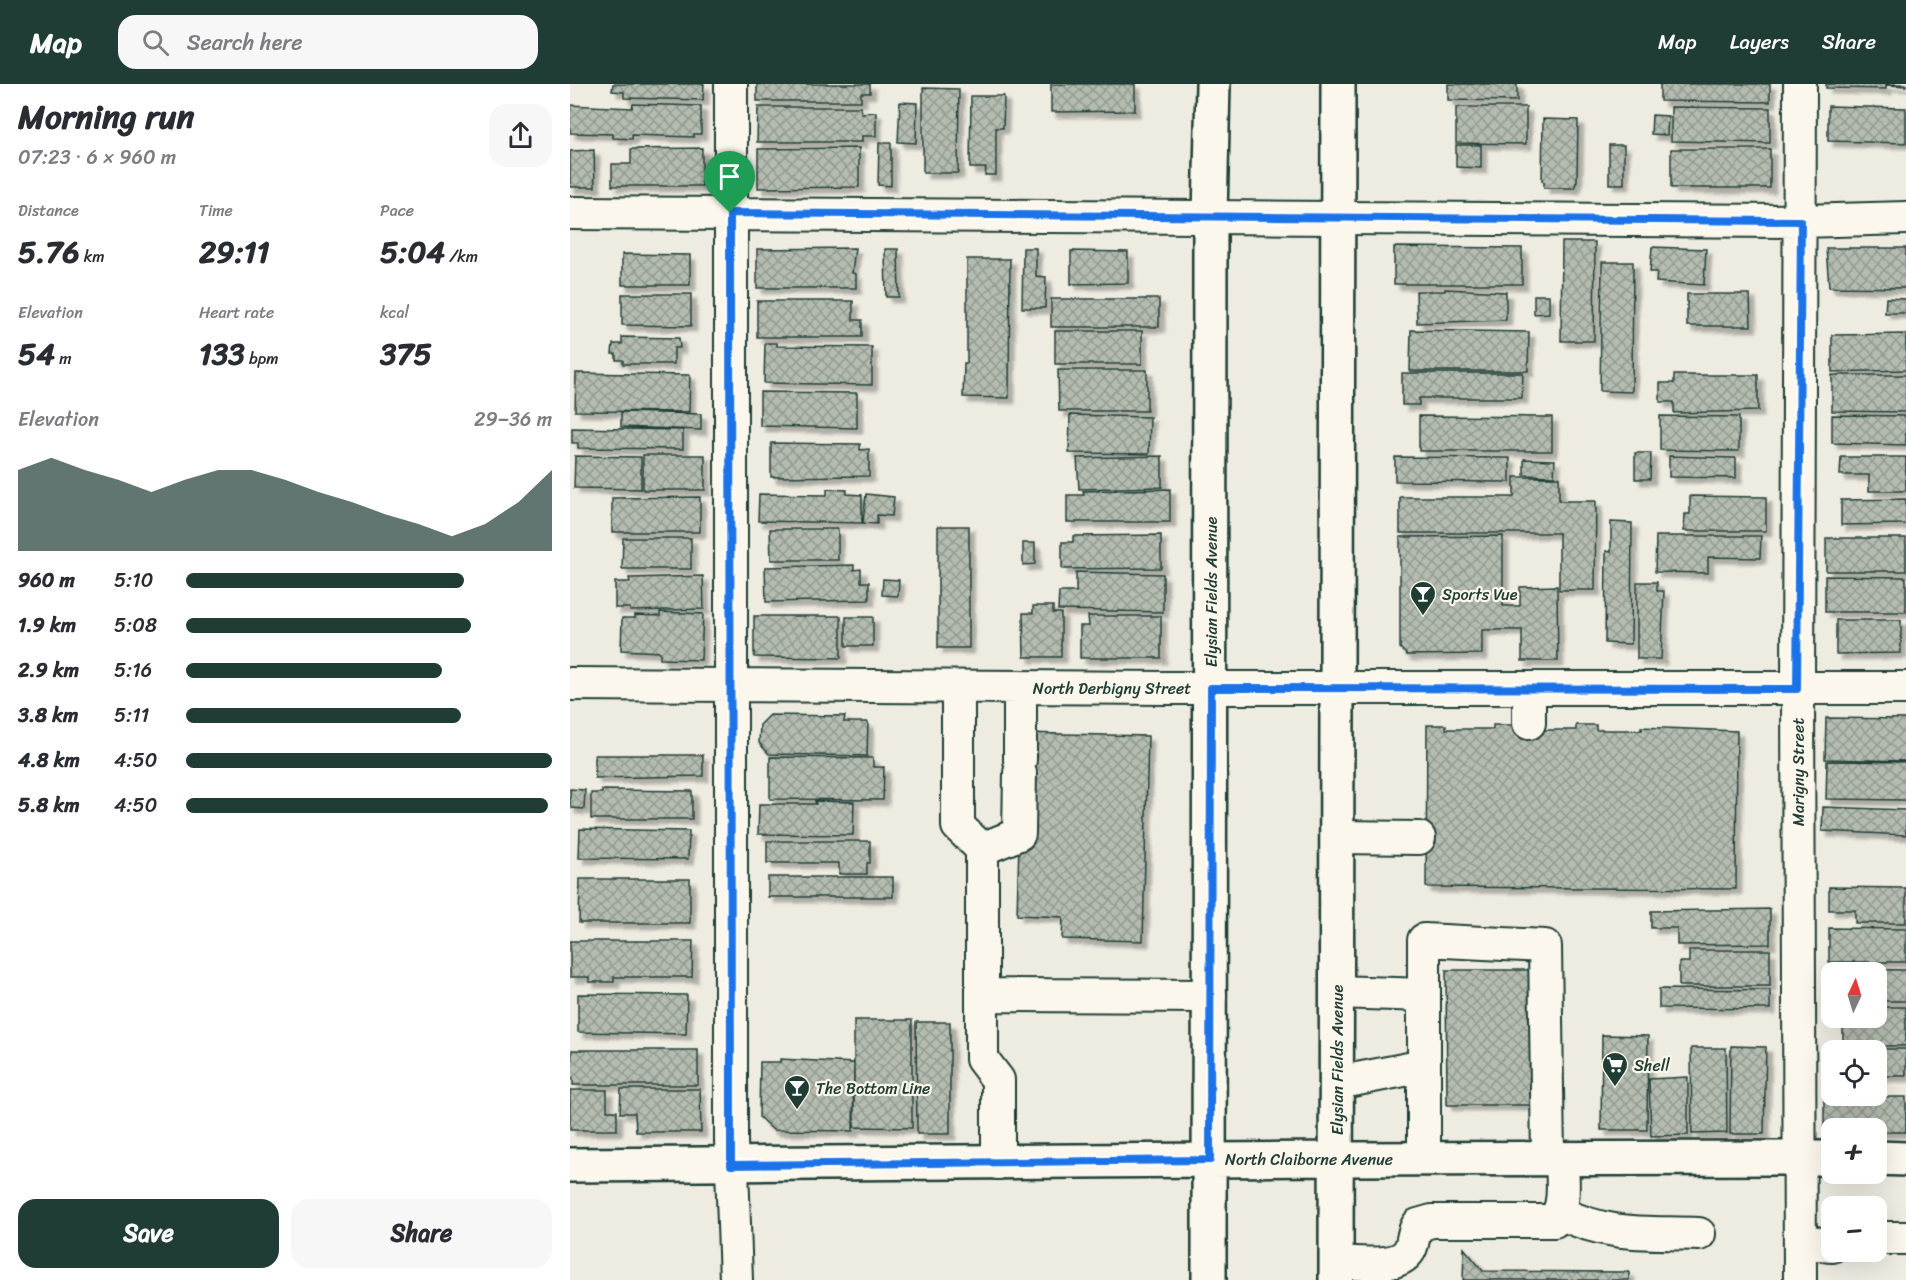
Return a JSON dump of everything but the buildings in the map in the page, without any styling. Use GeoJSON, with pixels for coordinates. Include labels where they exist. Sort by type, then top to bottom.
{"type":"FeatureCollection","features":[{"type":"Feature","properties":{"kind":"main road","name":"Elysian Fields Avenue"},"geometry":{"type":"LineString","coordinates":[[1209,1280],[1210,217],[1213,84]]}},
{"type":"Feature","properties":{"kind":"main road","name":"Elysian Fields Avenue"},"geometry":{"type":"LineString","coordinates":[[1336,1271],[1338,84]]}},
{"type":"Feature","properties":{"kind":"main road","name":"North Claiborne Avenue"},"geometry":{"type":"LineString","coordinates":[[570,1165],[1816,1158]]}},
{"type":"Feature","properties":{"kind":"main road"},"geometry":{"type":"LineString","coordinates":[[1887,1158],[1906,1159]]}},
{"type":"Feature","properties":{"kind":"street"},"geometry":{"type":"LineString","coordinates":[[731,84],[731,1165],[736,1280]]}},
{"type":"Feature","properties":{"kind":"street","name":"Marigny Street"},"geometry":{"type":"LineString","coordinates":[[1800,84],[1797,689],[1819,1240],[1800,1280]]}},
{"type":"Feature","properties":{"kind":"street"},"geometry":{"type":"LineString","coordinates":[[570,213],[1336,216],[1801,221],[1906,218]]}},
{"type":"Feature","properties":{"kind":"street","name":"North Derbigny Street"},"geometry":{"type":"LineString","coordinates":[[570,684],[1020,688],[1906,688]]}},
{"type":"Feature","properties":{"kind":"street"},"geometry":{"type":"LineString","coordinates":[[958,687],[958,826],[982,849],[982,1059],[998,1080],[998,1162]]}},
{"type":"Feature","properties":{"kind":"street"},"geometry":{"type":"LineString","coordinates":[[982,849],[1019,834],[1020,688]]}},
{"type":"Feature","properties":{"kind":"street"},"geometry":{"type":"LineString","coordinates":[[1529,688],[1529,723]]}},
{"type":"Feature","properties":{"kind":"street"},"geometry":{"type":"LineString","coordinates":[[1337,837],[1419,838]]}},
{"type":"Feature","properties":{"kind":"street"},"geometry":{"type":"LineString","coordinates":[[1336,1271],[1399,1260],[1411,1248],[1413,1233],[1418,1225],[1432,1221],[1554,1221],[1560,1213],[1555,1159],[1545,946],[1424,940],[1424,1159]]}},
{"type":"Feature","properties":{"kind":"street"},"geometry":{"type":"LineString","coordinates":[[1337,992],[1424,995]]}},
{"type":"Feature","properties":{"kind":"street"},"geometry":{"type":"LineString","coordinates":[[982,996],[1210,996]]}},
{"type":"Feature","properties":{"kind":"street"},"geometry":{"type":"LineString","coordinates":[[1337,1083],[1424,1066]]}},
{"type":"Feature","properties":{"kind":"street"},"geometry":{"type":"LineString","coordinates":[[1560,1213],[1587,1226],[1610,1232],[1699,1234]]}},
{"type":"Feature","properties":{"kind":"street"},"geometry":{"type":"LineString","coordinates":[[1887,1238],[1906,1238]]}},
{"type":"Feature","properties":{"kind":"place","name":"Sports Vue"},"geometry":{"type":"Point","coordinates":[1423,617]}},
{"type":"Feature","properties":{"kind":"place","name":"Shell"},"geometry":{"type":"Point","coordinates":[1615,1088]}},
{"type":"Feature","properties":{"kind":"place","name":"The Bottom Line"},"geometry":{"type":"Point","coordinates":[797,1111]}},
{"type":"Feature","properties":{"kind":"route"},"geometry":{"type":"LineString","coordinates":[[730,213],[1801,221],[1797,689],[1211,688],[1210,1160],[731,1165],[730,213]]}}]}
